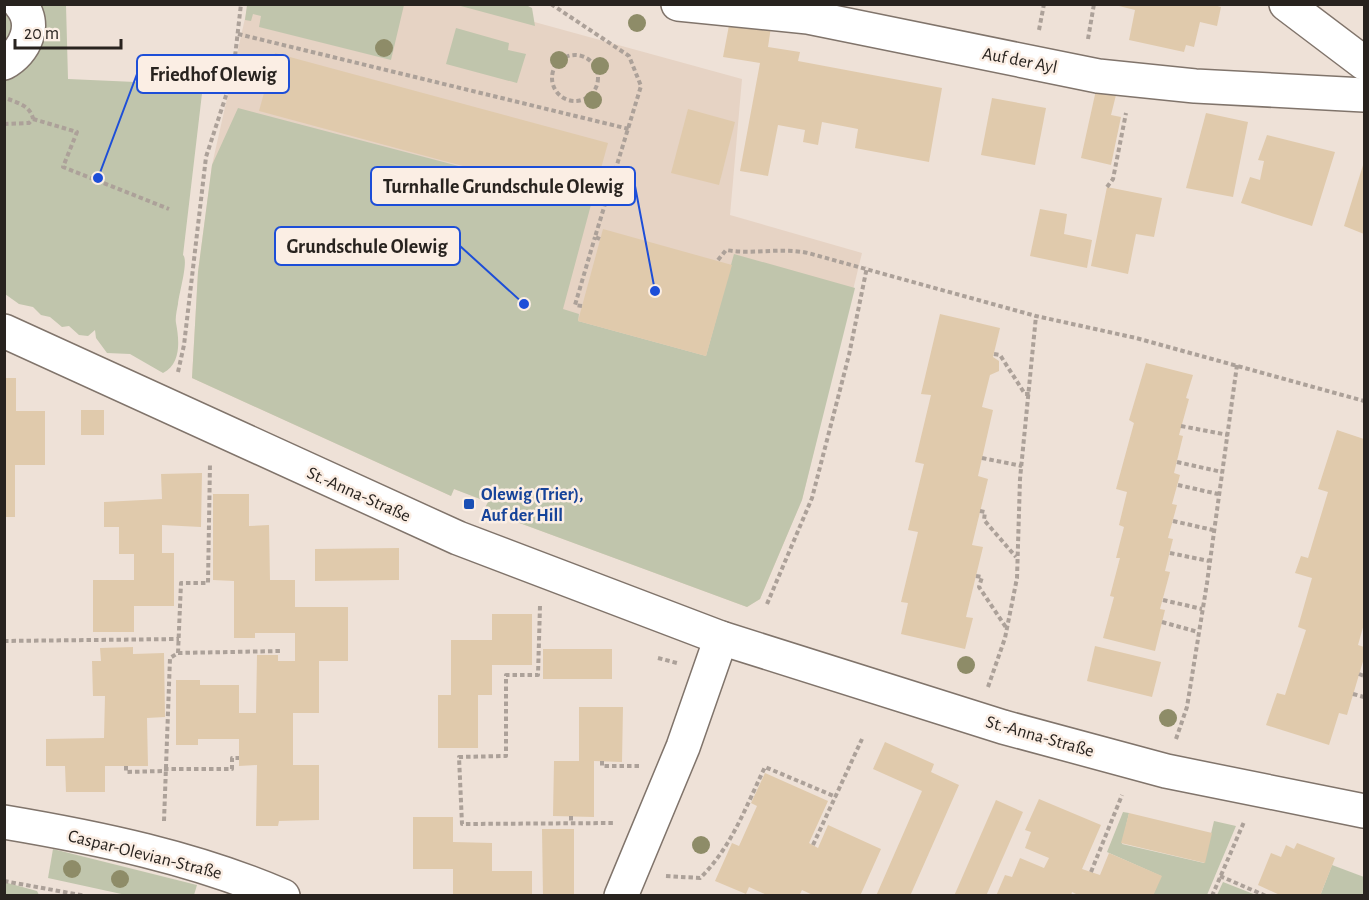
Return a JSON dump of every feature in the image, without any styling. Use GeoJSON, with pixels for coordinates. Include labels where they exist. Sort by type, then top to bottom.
{"type":"FeatureCollection","features":[{"type":"Feature","properties":{"kind":"street"},"geometry":{"type":"LineString","coordinates":[[4,63],[13,58],[25,44],[29,33],[23,7],[20,4]]}},
{"type":"Feature","properties":{"kind":"street","name":"Auf der Ayl"},"geometry":{"type":"LineString","coordinates":[[678,4],[808,17],[1072,71],[1132,80],[1195,86],[1365,94]]}},
{"type":"Feature","properties":{"kind":"street"},"geometry":{"type":"LineString","coordinates":[[1286,4],[1365,63]]}},
{"type":"Feature","properties":{"kind":"street","name":"St.-Anna-Straße"},"geometry":{"type":"LineString","coordinates":[[4,331],[458,538],[721,638],[1034,735],[1166,771],[1365,811]]}},
{"type":"Feature","properties":{"kind":"street"},"geometry":{"type":"LineString","coordinates":[[621,896],[683,747],[721,638]]}},
{"type":"Feature","properties":{"kind":"street","name":"Caspar-Olevian-Straße"},"geometry":{"type":"LineString","coordinates":[[4,822],[159,854],[216,870],[283,896]]}},
{"type":"Feature","properties":{"kind":"path"},"geometry":{"type":"LineString","coordinates":[[180,366],[206,157],[233,74],[242,4]]}},
{"type":"Feature","properties":{"kind":"path"},"geometry":{"type":"LineString","coordinates":[[551,4],[629,56],[641,86],[598,238],[575,305],[582,306]]}},
{"type":"Feature","properties":{"kind":"path"},"geometry":{"type":"LineString","coordinates":[[1040,24],[1044,4]]}},
{"type":"Feature","properties":{"kind":"path"},"geometry":{"type":"LineString","coordinates":[[1089,39],[1094,4]]}},
{"type":"Feature","properties":{"kind":"path"},"geometry":{"type":"LineString","coordinates":[[238,34],[629,129]]}},
{"type":"Feature","properties":{"kind":"path"},"geometry":{"type":"LineString","coordinates":[[573,56],[584,57],[592,63],[597,78],[592,93],[584,99],[574,101],[560,96],[552,85],[552,76],[558,62],[573,56]]}},
{"type":"Feature","properties":{"kind":"path"},"geometry":{"type":"LineString","coordinates":[[1107,187],[1113,179],[1132,80]]}},
{"type":"Feature","properties":{"kind":"path"},"geometry":{"type":"LineString","coordinates":[[4,97],[25,106],[32,112],[33,119]]}},
{"type":"Feature","properties":{"kind":"path"},"geometry":{"type":"LineString","coordinates":[[4,124],[29,123],[33,119]]}},
{"type":"Feature","properties":{"kind":"path"},"geometry":{"type":"LineString","coordinates":[[33,119],[76,132],[63,166],[170,209]]}},
{"type":"Feature","properties":{"kind":"path"},"geometry":{"type":"LineString","coordinates":[[718,260],[726,250],[739,253],[794,250],[867,267],[1036,316],[1237,365],[1365,401]]}},
{"type":"Feature","properties":{"kind":"path"},"geometry":{"type":"LineString","coordinates":[[767,604],[812,498],[849,355],[867,267]]}},
{"type":"Feature","properties":{"kind":"path"},"geometry":{"type":"LineString","coordinates":[[1001,652],[1017,578],[1022,466],[1036,316]]}},
{"type":"Feature","properties":{"kind":"path"},"geometry":{"type":"LineString","coordinates":[[994,354],[1000,355],[1025,394],[1030,394]]}},
{"type":"Feature","properties":{"kind":"path"},"geometry":{"type":"LineString","coordinates":[[1187,706],[1237,365]]}},
{"type":"Feature","properties":{"kind":"path"},"geometry":{"type":"LineString","coordinates":[[1181,426],[1228,435]]}},
{"type":"Feature","properties":{"kind":"path"},"geometry":{"type":"LineString","coordinates":[[982,458],[1022,466]]}},
{"type":"Feature","properties":{"kind":"path"},"geometry":{"type":"LineString","coordinates":[[1177,462],[1222,472]]}},
{"type":"Feature","properties":{"kind":"path"},"geometry":{"type":"LineString","coordinates":[[1178,485],[1218,494]]}},
{"type":"Feature","properties":{"kind":"path"},"geometry":{"type":"LineString","coordinates":[[178,653],[181,583],[208,583],[209,488]]}},
{"type":"Feature","properties":{"kind":"path"},"geometry":{"type":"LineString","coordinates":[[980,511],[985,512],[984,520],[1017,557]]}},
{"type":"Feature","properties":{"kind":"path"},"geometry":{"type":"LineString","coordinates":[[1173,521],[1213,530]]}},
{"type":"Feature","properties":{"kind":"path"},"geometry":{"type":"LineString","coordinates":[[1170,553],[1209,561]]}},
{"type":"Feature","properties":{"kind":"path"},"geometry":{"type":"LineString","coordinates":[[976,576],[982,577],[980,587],[1007,629]]}},
{"type":"Feature","properties":{"kind":"path"},"geometry":{"type":"LineString","coordinates":[[540,598],[538,675],[506,675],[506,756],[459,757],[462,824],[627,823]]}},
{"type":"Feature","properties":{"kind":"path"},"geometry":{"type":"LineString","coordinates":[[1163,600],[1202,609]]}},
{"type":"Feature","properties":{"kind":"path"},"geometry":{"type":"LineString","coordinates":[[1162,622],[1198,632]]}},
{"type":"Feature","properties":{"kind":"path"},"geometry":{"type":"LineString","coordinates":[[4,641],[179,639]]}},
{"type":"Feature","properties":{"kind":"path"},"geometry":{"type":"LineString","coordinates":[[165,798],[170,658],[178,653],[281,651]]}},
{"type":"Feature","properties":{"kind":"path"},"geometry":{"type":"LineString","coordinates":[[1353,694],[1365,697]]}},
{"type":"Feature","properties":{"kind":"path"},"geometry":{"type":"LineString","coordinates":[[813,845],[862,739]]}},
{"type":"Feature","properties":{"kind":"path"},"geometry":{"type":"LineString","coordinates":[[126,766],[126,772],[232,768],[232,758],[239,759]]}},
{"type":"Feature","properties":{"kind":"path"},"geometry":{"type":"LineString","coordinates":[[602,761],[602,766],[641,766]]}},
{"type":"Feature","properties":{"kind":"path"},"geometry":{"type":"LineString","coordinates":[[656,874],[700,878],[730,843],[765,767],[836,797]]}},
{"type":"Feature","properties":{"kind":"path"},"geometry":{"type":"LineString","coordinates":[[1091,872],[1123,793]]}},
{"type":"Feature","properties":{"kind":"path"},"geometry":{"type":"LineString","coordinates":[[571,816],[571,823]]}},
{"type":"Feature","properties":{"kind":"path"},"geometry":{"type":"LineString","coordinates":[[1212,896],[1241,828]]}},
{"type":"Feature","properties":{"kind":"path"},"geometry":{"type":"LineString","coordinates":[[1220,876],[1266,896]]}},
{"type":"Feature","properties":{"kind":"path"},"geometry":{"type":"LineString","coordinates":[[4,880],[86,896]]}},
{"type":"Feature","properties":{"kind":"shaded area"},"geometry":{"type":"Polygon","coordinates":[[[248,5],[473,5],[742,79],[730,215],[862,253],[802,500],[760,599],[747,607],[484,510],[488,502],[454,489],[451,496],[192,378],[198,272],[212,165],[248,5]]]}},
{"type":"Feature","properties":{"kind":"green space"},"geometry":{"type":"Polygon","coordinates":[[[247,4],[404,5],[391,60],[259,27],[261,16],[253,14],[251,21],[245,20],[247,4]]]}},
{"type":"Feature","properties":{"kind":"green space"},"geometry":{"type":"Polygon","coordinates":[[[5,5],[66,5],[68,79],[203,85],[183,255],[184,270],[176,316],[178,350],[173,363],[163,373],[130,354],[107,353],[96,338],[95,330],[88,336],[79,335],[69,326],[62,327],[50,317],[41,315],[33,307],[19,304],[5,294],[5,5]]]}},
{"type":"Feature","properties":{"kind":"green space"},"geometry":{"type":"Polygon","coordinates":[[[457,5],[526,5],[532,8],[535,26],[457,5]]]}},
{"type":"Feature","properties":{"kind":"green space"},"geometry":{"type":"Polygon","coordinates":[[[456,28],[509,43],[508,50],[526,54],[517,83],[446,64],[456,28]]]}},
{"type":"Feature","properties":{"kind":"green space"},"geometry":{"type":"Polygon","coordinates":[[[238,108],[592,201],[563,309],[579,314],[578,321],[706,356],[734,254],[855,288],[802,500],[760,599],[747,607],[484,510],[488,502],[454,489],[451,496],[192,378],[198,272],[212,165],[238,108]]]}},
{"type":"Feature","properties":{"kind":"green space"},"geometry":{"type":"Polygon","coordinates":[[[1123,812],[1129,813],[1122,844],[1204,863],[1214,821],[1236,826],[1207,895],[1153,895],[1161,876],[1107,852],[1123,812]]]}},
{"type":"Feature","properties":{"kind":"green space"},"geometry":{"type":"Polygon","coordinates":[[[53,849],[197,885],[194,895],[126,895],[48,878],[53,849]]]}},
{"type":"Feature","properties":{"kind":"green space"},"geometry":{"type":"Polygon","coordinates":[[[1332,865],[1364,877],[1364,895],[1320,896],[1332,865]]]}},
{"type":"Feature","properties":{"kind":"green space"},"geometry":{"type":"Polygon","coordinates":[[[4,882],[37,891],[39,895],[5,895],[4,882]]]}},
{"type":"Feature","properties":{"kind":"green space"},"geometry":{"type":"Polygon","coordinates":[[[1223,882],[1256,895],[1217,895],[1223,882]]]}},
{"type":"Feature","properties":{"kind":"building"},"geometry":{"type":"Polygon","coordinates":[[[1111,4],[1211,4],[1221,7],[1217,26],[1200,22],[1194,47],[1186,45],[1184,52],[1129,40],[1135,10],[1111,4]]]}},
{"type":"Feature","properties":{"kind":"building"},"geometry":{"type":"Polygon","coordinates":[[[730,20],[771,27],[768,47],[800,52],[798,61],[942,88],[929,162],[855,148],[858,129],[822,122],[818,145],[803,142],[805,130],[778,125],[768,176],[740,171],[760,63],[723,57],[730,20]]]}},
{"type":"Feature","properties":{"kind":"building"},"geometry":{"type":"Polygon","coordinates":[[[275,53],[608,143],[592,201],[259,111],[275,53]]]}},
{"type":"Feature","properties":{"kind":"building"},"geometry":{"type":"Polygon","coordinates":[[[1096,90],[1116,95],[1111,115],[1121,117],[1111,165],[1081,158],[1096,90]]]}},
{"type":"Feature","properties":{"kind":"building"},"geometry":{"type":"Polygon","coordinates":[[[992,98],[1046,108],[1035,165],[981,155],[992,98]]]}},
{"type":"Feature","properties":{"kind":"building"},"geometry":{"type":"Polygon","coordinates":[[[688,109],[735,122],[719,185],[671,173],[688,109]]]}},
{"type":"Feature","properties":{"kind":"building"},"geometry":{"type":"Polygon","coordinates":[[[1206,113],[1248,122],[1233,197],[1186,188],[1206,113]]]}},
{"type":"Feature","properties":{"kind":"building"},"geometry":{"type":"Polygon","coordinates":[[[1267,135],[1335,152],[1312,226],[1241,203],[1250,177],[1260,180],[1264,161],[1258,160],[1267,135]]]}},
{"type":"Feature","properties":{"kind":"building"},"geometry":{"type":"Polygon","coordinates":[[[1364,162],[1364,234],[1344,226],[1364,162]]]}},
{"type":"Feature","properties":{"kind":"building"},"geometry":{"type":"Polygon","coordinates":[[[1107,187],[1162,198],[1154,237],[1136,234],[1128,274],[1091,266],[1107,187]]]}},
{"type":"Feature","properties":{"kind":"building"},"geometry":{"type":"Polygon","coordinates":[[[1040,209],[1067,214],[1064,234],[1092,240],[1087,268],[1030,256],[1040,209]]]}},
{"type":"Feature","properties":{"kind":"building"},"geometry":{"type":"Polygon","coordinates":[[[603,229],[732,265],[706,356],[578,321],[603,229]]]}},
{"type":"Feature","properties":{"kind":"building"},"geometry":{"type":"Polygon","coordinates":[[[940,314],[1000,328],[993,357],[999,361],[999,371],[990,375],[982,407],[993,410],[978,476],[988,479],[972,545],[983,547],[966,617],[973,618],[965,649],[901,634],[908,603],[901,602],[918,532],[908,530],[924,464],[915,462],[931,395],[921,394],[940,314]]]}},
{"type":"Feature","properties":{"kind":"building"},"geometry":{"type":"Polygon","coordinates":[[[1146,363],[1193,375],[1179,435],[1183,436],[1174,473],[1180,475],[1172,504],[1177,505],[1168,538],[1173,539],[1165,571],[1170,572],[1160,609],[1165,610],[1155,651],[1103,638],[1114,597],[1110,596],[1120,558],[1116,558],[1124,527],[1119,525],[1127,492],[1116,489],[1134,423],[1129,420],[1146,363]]]}},
{"type":"Feature","properties":{"kind":"building"},"geometry":{"type":"Polygon","coordinates":[[[4,378],[16,378],[16,411],[45,411],[45,465],[15,465],[15,517],[4,517],[4,378]]]}},
{"type":"Feature","properties":{"kind":"building"},"geometry":{"type":"Polygon","coordinates":[[[81,410],[104,410],[104,435],[81,435],[81,410]]]}},
{"type":"Feature","properties":{"kind":"building"},"geometry":{"type":"Polygon","coordinates":[[[1337,430],[1364,439],[1364,624],[1358,645],[1364,647],[1364,658],[1347,715],[1339,713],[1329,745],[1266,725],[1277,693],[1285,695],[1306,630],[1298,627],[1312,578],[1295,573],[1301,556],[1308,558],[1328,492],[1318,489],[1337,430]]]}},
{"type":"Feature","properties":{"kind":"building"},"geometry":{"type":"Polygon","coordinates":[[[202,473],[201,527],[162,525],[162,553],[174,553],[174,606],[134,606],[134,632],[93,632],[93,580],[134,580],[134,554],[119,554],[119,527],[104,527],[104,502],[162,499],[161,474],[202,473]]]}},
{"type":"Feature","properties":{"kind":"building"},"geometry":{"type":"Polygon","coordinates":[[[213,494],[249,494],[249,526],[269,525],[270,580],[295,580],[295,607],[348,607],[348,661],[319,661],[319,713],[293,713],[293,765],[319,765],[319,820],[279,821],[278,826],[256,826],[257,765],[239,766],[239,739],[198,739],[198,745],[176,745],[176,680],[200,680],[200,685],[239,685],[239,713],[256,713],[257,655],[278,655],[278,661],[295,661],[295,633],[255,633],[255,638],[234,638],[234,581],[213,580],[213,494]]]}},
{"type":"Feature","properties":{"kind":"building"},"geometry":{"type":"Polygon","coordinates":[[[399,548],[399,580],[315,581],[315,549],[399,548]]]}},
{"type":"Feature","properties":{"kind":"building"},"geometry":{"type":"Polygon","coordinates":[[[492,614],[532,614],[532,665],[492,665],[492,695],[478,695],[478,748],[438,748],[438,695],[451,695],[451,640],[492,640],[492,614]]]}},
{"type":"Feature","properties":{"kind":"building"},"geometry":{"type":"Polygon","coordinates":[[[1095,646],[1161,662],[1152,697],[1087,681],[1095,646]]]}},
{"type":"Feature","properties":{"kind":"building"},"geometry":{"type":"Polygon","coordinates":[[[133,647],[133,654],[164,653],[165,717],[147,718],[148,766],[105,766],[105,792],[66,792],[65,766],[46,766],[46,739],[104,738],[105,696],[93,696],[92,661],[101,661],[100,648],[133,647]]]}},
{"type":"Feature","properties":{"kind":"building"},"geometry":{"type":"Polygon","coordinates":[[[543,649],[612,649],[612,679],[543,679],[543,649]]]}},
{"type":"Feature","properties":{"kind":"building"},"geometry":{"type":"Polygon","coordinates":[[[579,707],[623,707],[622,762],[594,761],[594,817],[553,816],[554,761],[579,761],[579,707]]]}},
{"type":"Feature","properties":{"kind":"building"},"geometry":{"type":"Polygon","coordinates":[[[885,742],[934,764],[931,772],[959,785],[910,896],[876,896],[922,791],[873,769],[885,742]]]}},
{"type":"Feature","properties":{"kind":"building"},"geometry":{"type":"Polygon","coordinates":[[[765,773],[828,801],[809,843],[818,848],[828,825],[881,849],[860,896],[815,896],[802,890],[799,896],[769,896],[749,887],[746,894],[715,881],[732,843],[739,846],[757,806],[751,803],[765,773]]]}},
{"type":"Feature","properties":{"kind":"building"},"geometry":{"type":"Polygon","coordinates":[[[1039,799],[1101,825],[1082,869],[1100,875],[1109,853],[1162,876],[1153,896],[1080,896],[1072,892],[1071,896],[996,896],[1005,875],[1012,877],[1020,858],[1044,868],[1049,858],[1025,848],[1031,832],[1025,830],[1039,799]]]}},
{"type":"Feature","properties":{"kind":"building"},"geometry":{"type":"Polygon","coordinates":[[[996,800],[1023,812],[986,896],[954,896],[996,800]]]}},
{"type":"Feature","properties":{"kind":"building"},"geometry":{"type":"Polygon","coordinates":[[[1129,813],[1212,833],[1205,863],[1121,843],[1129,813]]]}},
{"type":"Feature","properties":{"kind":"building"},"geometry":{"type":"Polygon","coordinates":[[[413,817],[453,817],[453,842],[492,843],[492,871],[532,871],[532,896],[453,896],[453,869],[413,869],[413,817]]]}},
{"type":"Feature","properties":{"kind":"building"},"geometry":{"type":"Polygon","coordinates":[[[542,829],[574,829],[574,896],[543,896],[542,829]]]}},
{"type":"Feature","properties":{"kind":"building"},"geometry":{"type":"Polygon","coordinates":[[[1297,843],[1335,858],[1320,896],[1282,896],[1258,885],[1271,853],[1281,857],[1286,845],[1294,849],[1297,843]]]}},
{"type":"Feature","properties":{"kind":"place","name":"Friedhof Olewig"},"geometry":{"type":"Point","coordinates":[98,178]}},
{"type":"Feature","properties":{"kind":"place","name":"Turnhalle Grundschule Olewig"},"geometry":{"type":"Point","coordinates":[655,291]}},
{"type":"Feature","properties":{"kind":"place","name":"Grundschule Olewig"},"geometry":{"type":"Point","coordinates":[524,304]}},
{"type":"Feature","properties":{"kind":"place","name":"Olewig (Trier), Auf der Hill"},"geometry":{"type":"Point","coordinates":[469,504]}}]}
